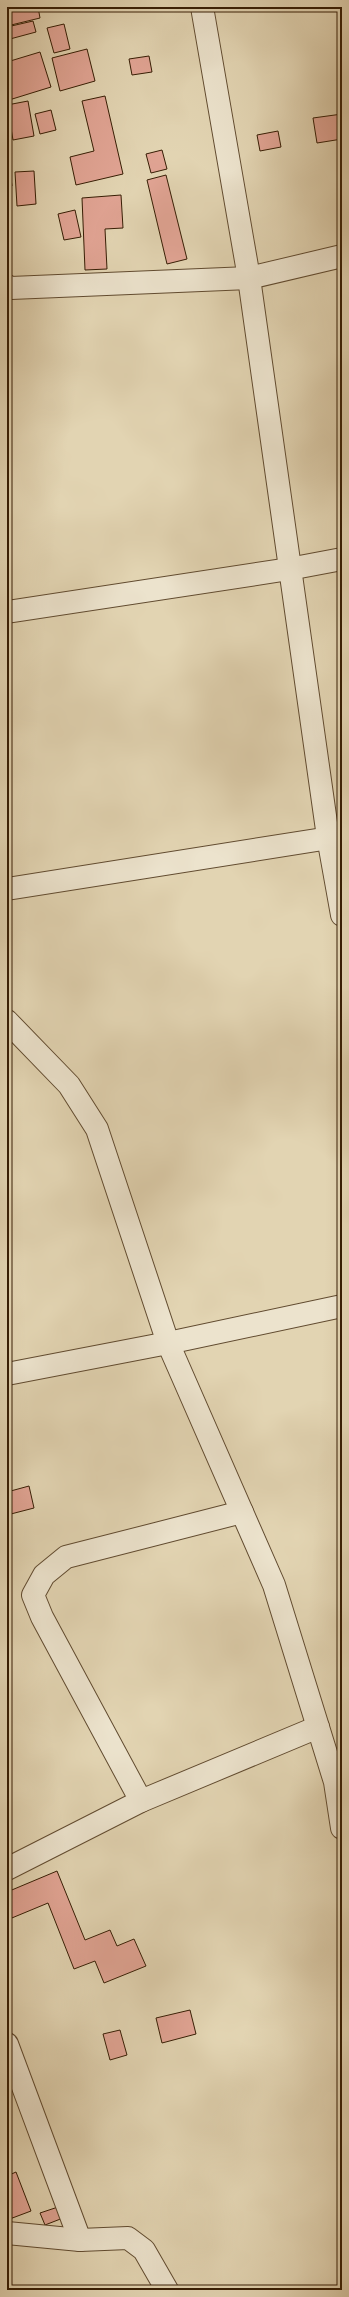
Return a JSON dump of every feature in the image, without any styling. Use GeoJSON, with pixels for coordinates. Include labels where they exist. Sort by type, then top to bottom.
{"type":"FeatureCollection","features":[{"type":"Feature","properties":{"kind":"street"},"geometry":{"type":"LineString","coordinates":[[202,7],[249,278],[290,569],[335,837],[342,915]]}},
{"type":"Feature","properties":{"kind":"street"},"geometry":{"type":"LineString","coordinates":[[7,286],[11,288],[249,278],[342,256]]}},
{"type":"Feature","properties":{"kind":"street"},"geometry":{"type":"LineString","coordinates":[[7,612],[290,569],[342,559]]}},
{"type":"Feature","properties":{"kind":"street"},"geometry":{"type":"LineString","coordinates":[[7,889],[335,837]]}},
{"type":"Feature","properties":{"kind":"street"},"geometry":{"type":"LineString","coordinates":[[11,1030],[69,1085],[97,1129],[168,1343],[274,1585],[335,1782],[342,1828]]}},
{"type":"Feature","properties":{"kind":"street"},"geometry":{"type":"LineString","coordinates":[[7,1374],[168,1343],[342,1306]]}},
{"type":"Feature","properties":{"kind":"street"},"geometry":{"type":"LineString","coordinates":[[141,1801],[42,1617],[33,1595],[44,1575],[66,1557],[242,1512]]}},
{"type":"Feature","properties":{"kind":"street"},"geometry":{"type":"LineString","coordinates":[[7,1869],[141,1801],[318,1727]]}},
{"type":"Feature","properties":{"kind":"street"},"geometry":{"type":"LineString","coordinates":[[7,2044],[80,2240]]}},
{"type":"Feature","properties":{"kind":"street"},"geometry":{"type":"LineString","coordinates":[[7,2233],[80,2240],[128,2238],[144,2250],[167,2290]]}},
{"type":"Feature","properties":{"kind":"building"},"geometry":{"type":"Polygon","coordinates":[[[7,7],[38,7],[40,18],[7,26],[7,7]]]}},
{"type":"Feature","properties":{"kind":"building"},"geometry":{"type":"Polygon","coordinates":[[[33,21],[36,32],[10,39],[7,27],[33,21]]]}},
{"type":"Feature","properties":{"kind":"building"},"geometry":{"type":"Polygon","coordinates":[[[64,24],[70,49],[54,53],[47,28],[64,24]]]}},
{"type":"Feature","properties":{"kind":"building"},"geometry":{"type":"Polygon","coordinates":[[[87,49],[95,81],[60,91],[52,58],[87,49]]]}},
{"type":"Feature","properties":{"kind":"building"},"geometry":{"type":"Polygon","coordinates":[[[40,52],[51,87],[9,100],[7,93],[7,62],[40,52]]]}},
{"type":"Feature","properties":{"kind":"building"},"geometry":{"type":"Polygon","coordinates":[[[149,56],[152,72],[132,75],[129,59],[149,56]]]}},
{"type":"Feature","properties":{"kind":"building"},"geometry":{"type":"Polygon","coordinates":[[[105,96],[123,174],[76,185],[70,157],[94,151],[82,101],[105,96]]]}},
{"type":"Feature","properties":{"kind":"building"},"geometry":{"type":"Polygon","coordinates":[[[28,101],[34,136],[13,140],[7,105],[28,101]]]}},
{"type":"Feature","properties":{"kind":"building"},"geometry":{"type":"Polygon","coordinates":[[[51,110],[56,130],[40,134],[35,114],[51,110]]]}},
{"type":"Feature","properties":{"kind":"building"},"geometry":{"type":"Polygon","coordinates":[[[342,114],[342,139],[317,143],[313,118],[342,114]]]}},
{"type":"Feature","properties":{"kind":"building"},"geometry":{"type":"Polygon","coordinates":[[[278,131],[281,147],[260,151],[257,135],[278,131]]]}},
{"type":"Feature","properties":{"kind":"building"},"geometry":{"type":"Polygon","coordinates":[[[162,150],[167,169],[151,173],[146,154],[162,150]]]}},
{"type":"Feature","properties":{"kind":"building"},"geometry":{"type":"Polygon","coordinates":[[[7,171],[10,171],[12,186],[7,187],[7,171]]]}},
{"type":"Feature","properties":{"kind":"building"},"geometry":{"type":"Polygon","coordinates":[[[34,171],[36,204],[17,206],[15,172],[34,171]]]}},
{"type":"Feature","properties":{"kind":"building"},"geometry":{"type":"Polygon","coordinates":[[[166,175],[187,259],[167,264],[147,180],[166,175]]]}},
{"type":"Feature","properties":{"kind":"building"},"geometry":{"type":"Polygon","coordinates":[[[121,195],[123,228],[105,229],[107,269],[85,270],[82,198],[121,195]]]}},
{"type":"Feature","properties":{"kind":"building"},"geometry":{"type":"Polygon","coordinates":[[[75,210],[81,237],[64,240],[58,214],[75,210]]]}},
{"type":"Feature","properties":{"kind":"building"},"geometry":{"type":"Polygon","coordinates":[[[29,1486],[34,1508],[7,1515],[7,1492],[29,1486]]]}},
{"type":"Feature","properties":{"kind":"building"},"geometry":{"type":"Polygon","coordinates":[[[57,1871],[85,1940],[110,1930],[117,1946],[134,1939],[146,1966],[104,1983],[95,1961],[74,1969],[48,1903],[7,1920],[7,1892],[57,1871]]]}},
{"type":"Feature","properties":{"kind":"building"},"geometry":{"type":"Polygon","coordinates":[[[190,2010],[196,2034],[162,2043],[156,2018],[190,2010]]]}},
{"type":"Feature","properties":{"kind":"building"},"geometry":{"type":"Polygon","coordinates":[[[120,2030],[127,2055],[110,2060],[103,2034],[120,2030]]]}},
{"type":"Feature","properties":{"kind":"building"},"geometry":{"type":"Polygon","coordinates":[[[16,2172],[31,2211],[7,2220],[7,2176],[16,2172]]]}},
{"type":"Feature","properties":{"kind":"building"},"geometry":{"type":"Polygon","coordinates":[[[58,2207],[63,2218],[45,2225],[40,2213],[58,2207]]]}}]}
